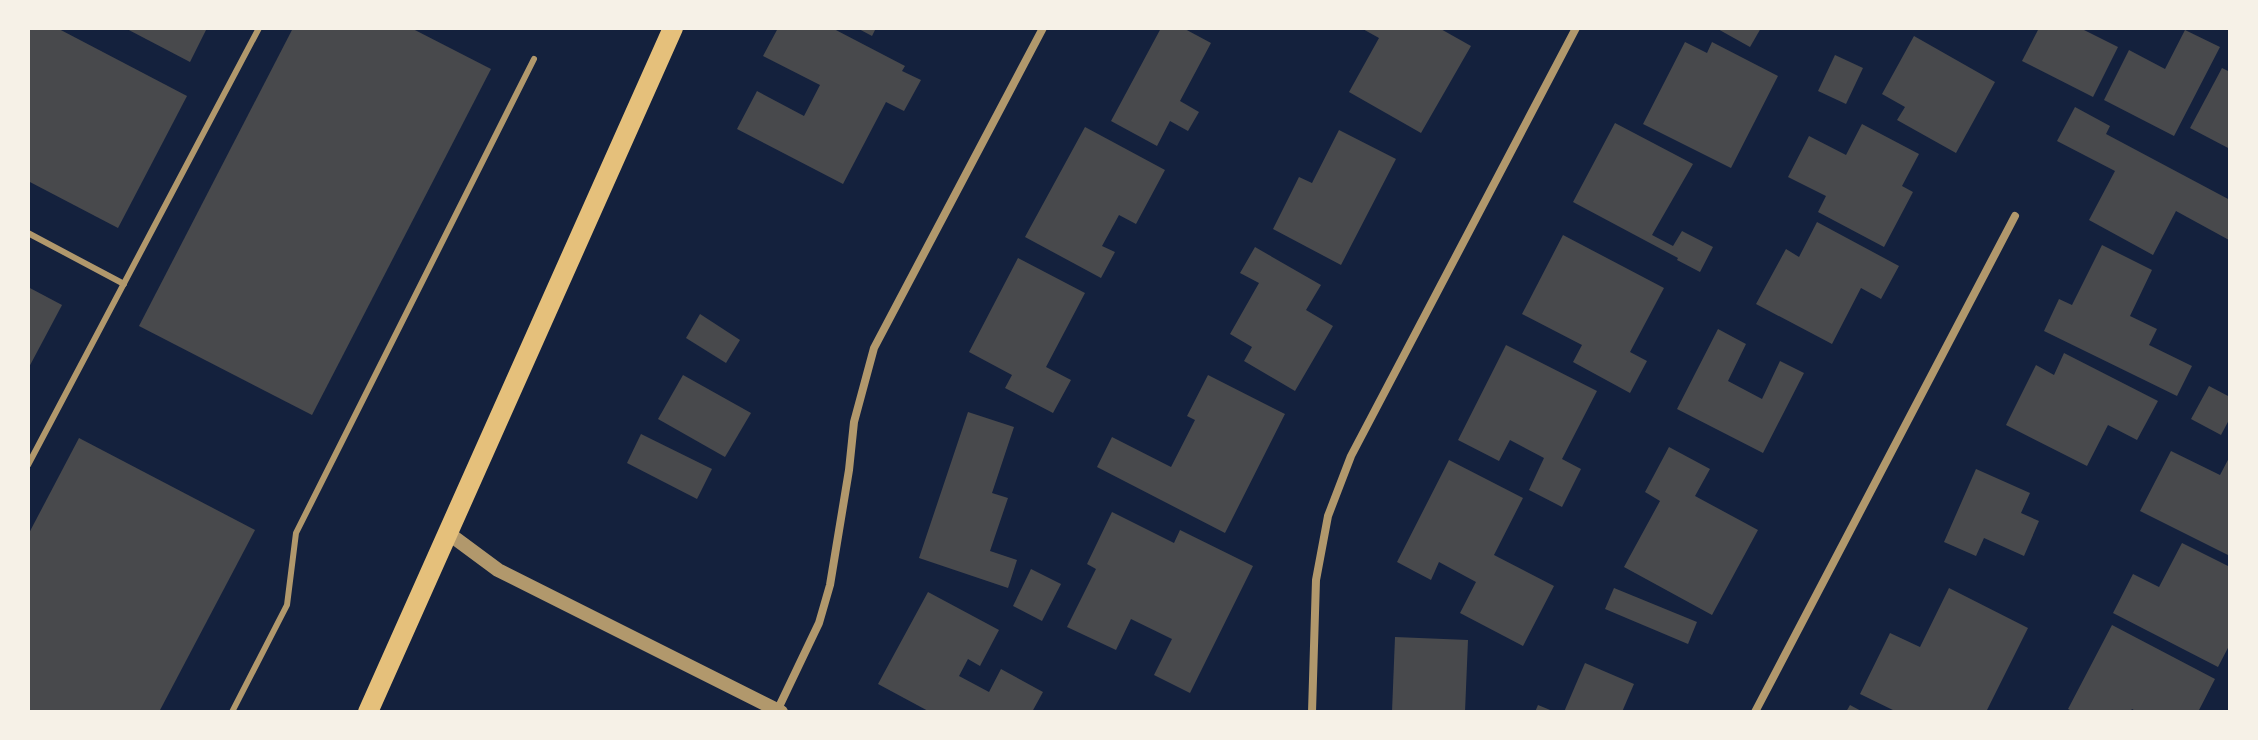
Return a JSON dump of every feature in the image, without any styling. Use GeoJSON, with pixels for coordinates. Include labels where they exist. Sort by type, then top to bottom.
{"type":"FeatureCollection","features":[{"type":"Feature","properties":{"kind":"main road"},"geometry":{"type":"LineString","coordinates":[[368,712],[673,28]]}},
{"type":"Feature","properties":{"kind":"street"},"geometry":{"type":"LineString","coordinates":[[448,533],[498,570],[779,711],[814,635],[830,585],[854,422],[874,348],[1043,28]]}},
{"type":"Feature","properties":{"kind":"street"},"geometry":{"type":"LineString","coordinates":[[1312,712],[1316,580],[1328,516],[1351,456],[1576,28]]}},
{"type":"Feature","properties":{"kind":"street"},"geometry":{"type":"LineString","coordinates":[[1755,712],[2015,216]]}},
{"type":"Feature","properties":{"kind":"lane"},"geometry":{"type":"LineString","coordinates":[[28,465],[259,28]]}},
{"type":"Feature","properties":{"kind":"lane"},"geometry":{"type":"LineString","coordinates":[[232,712],[287,605],[296,533],[534,59]]}},
{"type":"Feature","properties":{"kind":"lane"},"geometry":{"type":"LineString","coordinates":[[28,233],[124,284]]}},
{"type":"Feature","properties":{"kind":"building"},"geometry":{"type":"Polygon","coordinates":[[[28,28],[57,28],[187,96],[118,228],[28,181],[28,28]]]}},
{"type":"Feature","properties":{"kind":"building"},"geometry":{"type":"Polygon","coordinates":[[[125,28],[207,28],[190,62],[125,28]]]}},
{"type":"Feature","properties":{"kind":"building"},"geometry":{"type":"Polygon","coordinates":[[[293,28],[411,28],[491,69],[312,415],[139,326],[293,28]]]}},
{"type":"Feature","properties":{"kind":"building"},"geometry":{"type":"Polygon","coordinates":[[[778,28],[832,28],[905,66],[902,71],[921,80],[904,111],[886,102],[843,184],[737,129],[757,91],[804,116],[820,85],[763,56],[778,28]]]}},
{"type":"Feature","properties":{"kind":"building"},"geometry":{"type":"Polygon","coordinates":[[[857,28],[876,28],[872,36],[857,28]]]}},
{"type":"Feature","properties":{"kind":"building"},"geometry":{"type":"Polygon","coordinates":[[[1161,28],[1183,28],[1211,43],[1180,101],[1199,112],[1188,131],[1170,121],[1157,146],[1111,121],[1161,28]]]}},
{"type":"Feature","properties":{"kind":"building"},"geometry":{"type":"Polygon","coordinates":[[[1361,28],[1439,28],[1471,46],[1421,133],[1349,92],[1379,38],[1361,28]]]}},
{"type":"Feature","properties":{"kind":"building"},"geometry":{"type":"Polygon","coordinates":[[[1716,28],[1761,28],[1750,47],[1716,28]]]}},
{"type":"Feature","properties":{"kind":"building"},"geometry":{"type":"Polygon","coordinates":[[[2039,28],[2080,28],[2118,47],[2093,97],[2022,61],[2039,28]]]}},
{"type":"Feature","properties":{"kind":"building"},"geometry":{"type":"Polygon","coordinates":[[[2185,30],[2220,47],[2174,136],[2104,100],[2129,50],[2165,69],[2185,30]]]}},
{"type":"Feature","properties":{"kind":"building"},"geometry":{"type":"Polygon","coordinates":[[[1914,36],[1995,82],[1956,153],[1897,120],[1905,107],[1882,94],[1914,36]]]}},
{"type":"Feature","properties":{"kind":"building"},"geometry":{"type":"Polygon","coordinates":[[[1685,42],[1707,53],[1712,42],[1778,76],[1731,168],[1643,124],[1685,42]]]}},
{"type":"Feature","properties":{"kind":"building"},"geometry":{"type":"Polygon","coordinates":[[[1835,55],[1863,68],[1846,104],[1818,91],[1835,55]]]}},
{"type":"Feature","properties":{"kind":"building"},"geometry":{"type":"Polygon","coordinates":[[[2222,68],[2230,72],[2230,149],[2190,128],[2222,68]]]}},
{"type":"Feature","properties":{"kind":"building"},"geometry":{"type":"Polygon","coordinates":[[[2075,107],[2110,126],[2106,134],[2230,200],[2229,240],[2176,211],[2153,255],[2089,220],[2115,171],[2057,141],[2075,107]]]}},
{"type":"Feature","properties":{"kind":"building"},"geometry":{"type":"Polygon","coordinates":[[[1615,123],[1693,164],[1652,235],[1673,246],[1682,231],[1713,247],[1700,272],[1573,202],[1615,123]]]}},
{"type":"Feature","properties":{"kind":"building"},"geometry":{"type":"Polygon","coordinates":[[[1862,124],[1919,154],[1902,186],[1913,192],[1884,247],[1818,212],[1826,196],[1788,177],[1809,136],[1846,155],[1862,124]]]}},
{"type":"Feature","properties":{"kind":"building"},"geometry":{"type":"Polygon","coordinates":[[[1085,127],[1165,170],[1136,224],[1119,215],[1102,246],[1115,252],[1101,278],[1025,237],[1085,127]]]}},
{"type":"Feature","properties":{"kind":"building"},"geometry":{"type":"Polygon","coordinates":[[[1339,130],[1396,159],[1341,265],[1273,229],[1299,177],[1312,183],[1339,130]]]}},
{"type":"Feature","properties":{"kind":"building"},"geometry":{"type":"Polygon","coordinates":[[[1817,222],[1899,266],[1881,299],[1861,288],[1832,344],[1756,304],[1786,249],[1799,257],[1817,222]]]}},
{"type":"Feature","properties":{"kind":"building"},"geometry":{"type":"Polygon","coordinates":[[[1563,235],[1664,288],[1630,352],[1647,361],[1630,393],[1573,362],[1582,345],[1522,314],[1563,235]]]}},
{"type":"Feature","properties":{"kind":"building"},"geometry":{"type":"Polygon","coordinates":[[[2102,245],[2152,270],[2130,316],[2157,329],[2149,345],[2192,366],[2177,396],[2044,331],[2059,299],[2072,305],[2102,245]]]}},
{"type":"Feature","properties":{"kind":"building"},"geometry":{"type":"Polygon","coordinates":[[[1255,247],[1321,285],[1306,310],[1333,326],[1295,391],[1244,361],[1252,347],[1230,334],[1259,283],[1240,273],[1255,247]]]}},
{"type":"Feature","properties":{"kind":"building"},"geometry":{"type":"Polygon","coordinates":[[[1018,258],[1085,293],[1046,367],[1071,380],[1053,413],[1005,388],[1012,375],[969,352],[1018,258]]]}},
{"type":"Feature","properties":{"kind":"building"},"geometry":{"type":"Polygon","coordinates":[[[28,287],[62,305],[28,369],[28,287]]]}},
{"type":"Feature","properties":{"kind":"building"},"geometry":{"type":"Polygon","coordinates":[[[700,314],[740,340],[726,363],[686,338],[700,314]]]}},
{"type":"Feature","properties":{"kind":"building"},"geometry":{"type":"Polygon","coordinates":[[[1718,329],[1746,344],[1728,381],[1762,399],[1780,361],[1804,373],[1763,453],[1677,409],[1718,329]]]}},
{"type":"Feature","properties":{"kind":"building"},"geometry":{"type":"Polygon","coordinates":[[[1506,345],[1597,391],[1562,459],[1581,469],[1562,507],[1529,490],[1544,458],[1510,440],[1499,461],[1458,440],[1506,345]]]}},
{"type":"Feature","properties":{"kind":"building"},"geometry":{"type":"Polygon","coordinates":[[[2064,353],[2158,401],[2137,440],[2108,425],[2087,466],[2006,425],[2036,365],[2054,375],[2064,353]]]}},
{"type":"Feature","properties":{"kind":"building"},"geometry":{"type":"Polygon","coordinates":[[[683,375],[751,413],[725,457],[658,419],[683,375]]]}},
{"type":"Feature","properties":{"kind":"building"},"geometry":{"type":"Polygon","coordinates":[[[1208,375],[1285,414],[1225,533],[1097,467],[1112,437],[1171,467],[1195,420],[1187,416],[1208,375]]]}},
{"type":"Feature","properties":{"kind":"building"},"geometry":{"type":"Polygon","coordinates":[[[2209,386],[2230,397],[2230,418],[2221,435],[2191,419],[2209,386]]]}},
{"type":"Feature","properties":{"kind":"building"},"geometry":{"type":"Polygon","coordinates":[[[968,412],[1014,427],[992,493],[1008,498],[990,551],[1017,560],[1008,588],[919,558],[968,412]]]}},
{"type":"Feature","properties":{"kind":"building"},"geometry":{"type":"Polygon","coordinates":[[[641,434],[712,469],[697,499],[627,463],[641,434]]]}},
{"type":"Feature","properties":{"kind":"building"},"geometry":{"type":"Polygon","coordinates":[[[79,438],[255,530],[159,712],[28,712],[28,535],[79,438]]]}},
{"type":"Feature","properties":{"kind":"building"},"geometry":{"type":"Polygon","coordinates":[[[1669,447],[1710,469],[1695,496],[1758,530],[1712,615],[1624,567],[1660,501],[1645,492],[1669,447]]]}},
{"type":"Feature","properties":{"kind":"building"},"geometry":{"type":"Polygon","coordinates":[[[2171,451],[2220,475],[2230,456],[2230,556],[2140,511],[2171,451]]]}},
{"type":"Feature","properties":{"kind":"building"},"geometry":{"type":"Polygon","coordinates":[[[1449,460],[1523,498],[1494,555],[1554,586],[1523,646],[1460,613],[1476,582],[1439,562],[1431,580],[1397,562],[1449,460]]]}},
{"type":"Feature","properties":{"kind":"building"},"geometry":{"type":"Polygon","coordinates":[[[1976,469],[2030,493],[2021,513],[2039,521],[2024,556],[1984,538],[1976,556],[1944,542],[1976,469]]]}},
{"type":"Feature","properties":{"kind":"building"},"geometry":{"type":"Polygon","coordinates":[[[1112,512],[1174,543],[1180,530],[1253,566],[1190,693],[1154,675],[1172,639],[1131,619],[1116,650],[1067,627],[1096,569],[1087,564],[1112,512]]]}},
{"type":"Feature","properties":{"kind":"building"},"geometry":{"type":"Polygon","coordinates":[[[2182,543],[2230,567],[2230,644],[2218,667],[2113,613],[2133,574],[2159,587],[2182,543]]]}},
{"type":"Feature","properties":{"kind":"building"},"geometry":{"type":"Polygon","coordinates":[[[1031,569],[1061,584],[1042,621],[1013,606],[1031,569]]]}},
{"type":"Feature","properties":{"kind":"building"},"geometry":{"type":"Polygon","coordinates":[[[1614,588],[1697,622],[1688,644],[1605,609],[1614,588]]]}},
{"type":"Feature","properties":{"kind":"building"},"geometry":{"type":"Polygon","coordinates":[[[1949,588],[2028,628],[1986,712],[1897,712],[1860,694],[1890,633],[1920,647],[1949,588]]]}},
{"type":"Feature","properties":{"kind":"building"},"geometry":{"type":"Polygon","coordinates":[[[928,592],[999,630],[980,666],[968,659],[959,676],[989,692],[1001,669],[1043,692],[1032,712],[930,712],[878,684],[928,592]]]}},
{"type":"Feature","properties":{"kind":"building"},"geometry":{"type":"Polygon","coordinates":[[[2112,625],[2215,679],[2198,712],[2137,712],[2132,709],[2130,712],[2074,712],[2068,709],[2112,625]]]}},
{"type":"Feature","properties":{"kind":"building"},"geometry":{"type":"Polygon","coordinates":[[[1395,637],[1468,640],[1465,712],[1392,712],[1395,637]]]}},
{"type":"Feature","properties":{"kind":"building"},"geometry":{"type":"Polygon","coordinates":[[[1585,663],[1634,684],[1622,712],[1564,712],[1585,663]]]}},
{"type":"Feature","properties":{"kind":"building"},"geometry":{"type":"Polygon","coordinates":[[[1538,705],[1555,712],[1535,712],[1538,705]]]}},
{"type":"Feature","properties":{"kind":"building"},"geometry":{"type":"Polygon","coordinates":[[[1850,705],[1863,712],[1846,712],[1850,705]]]}}]}
